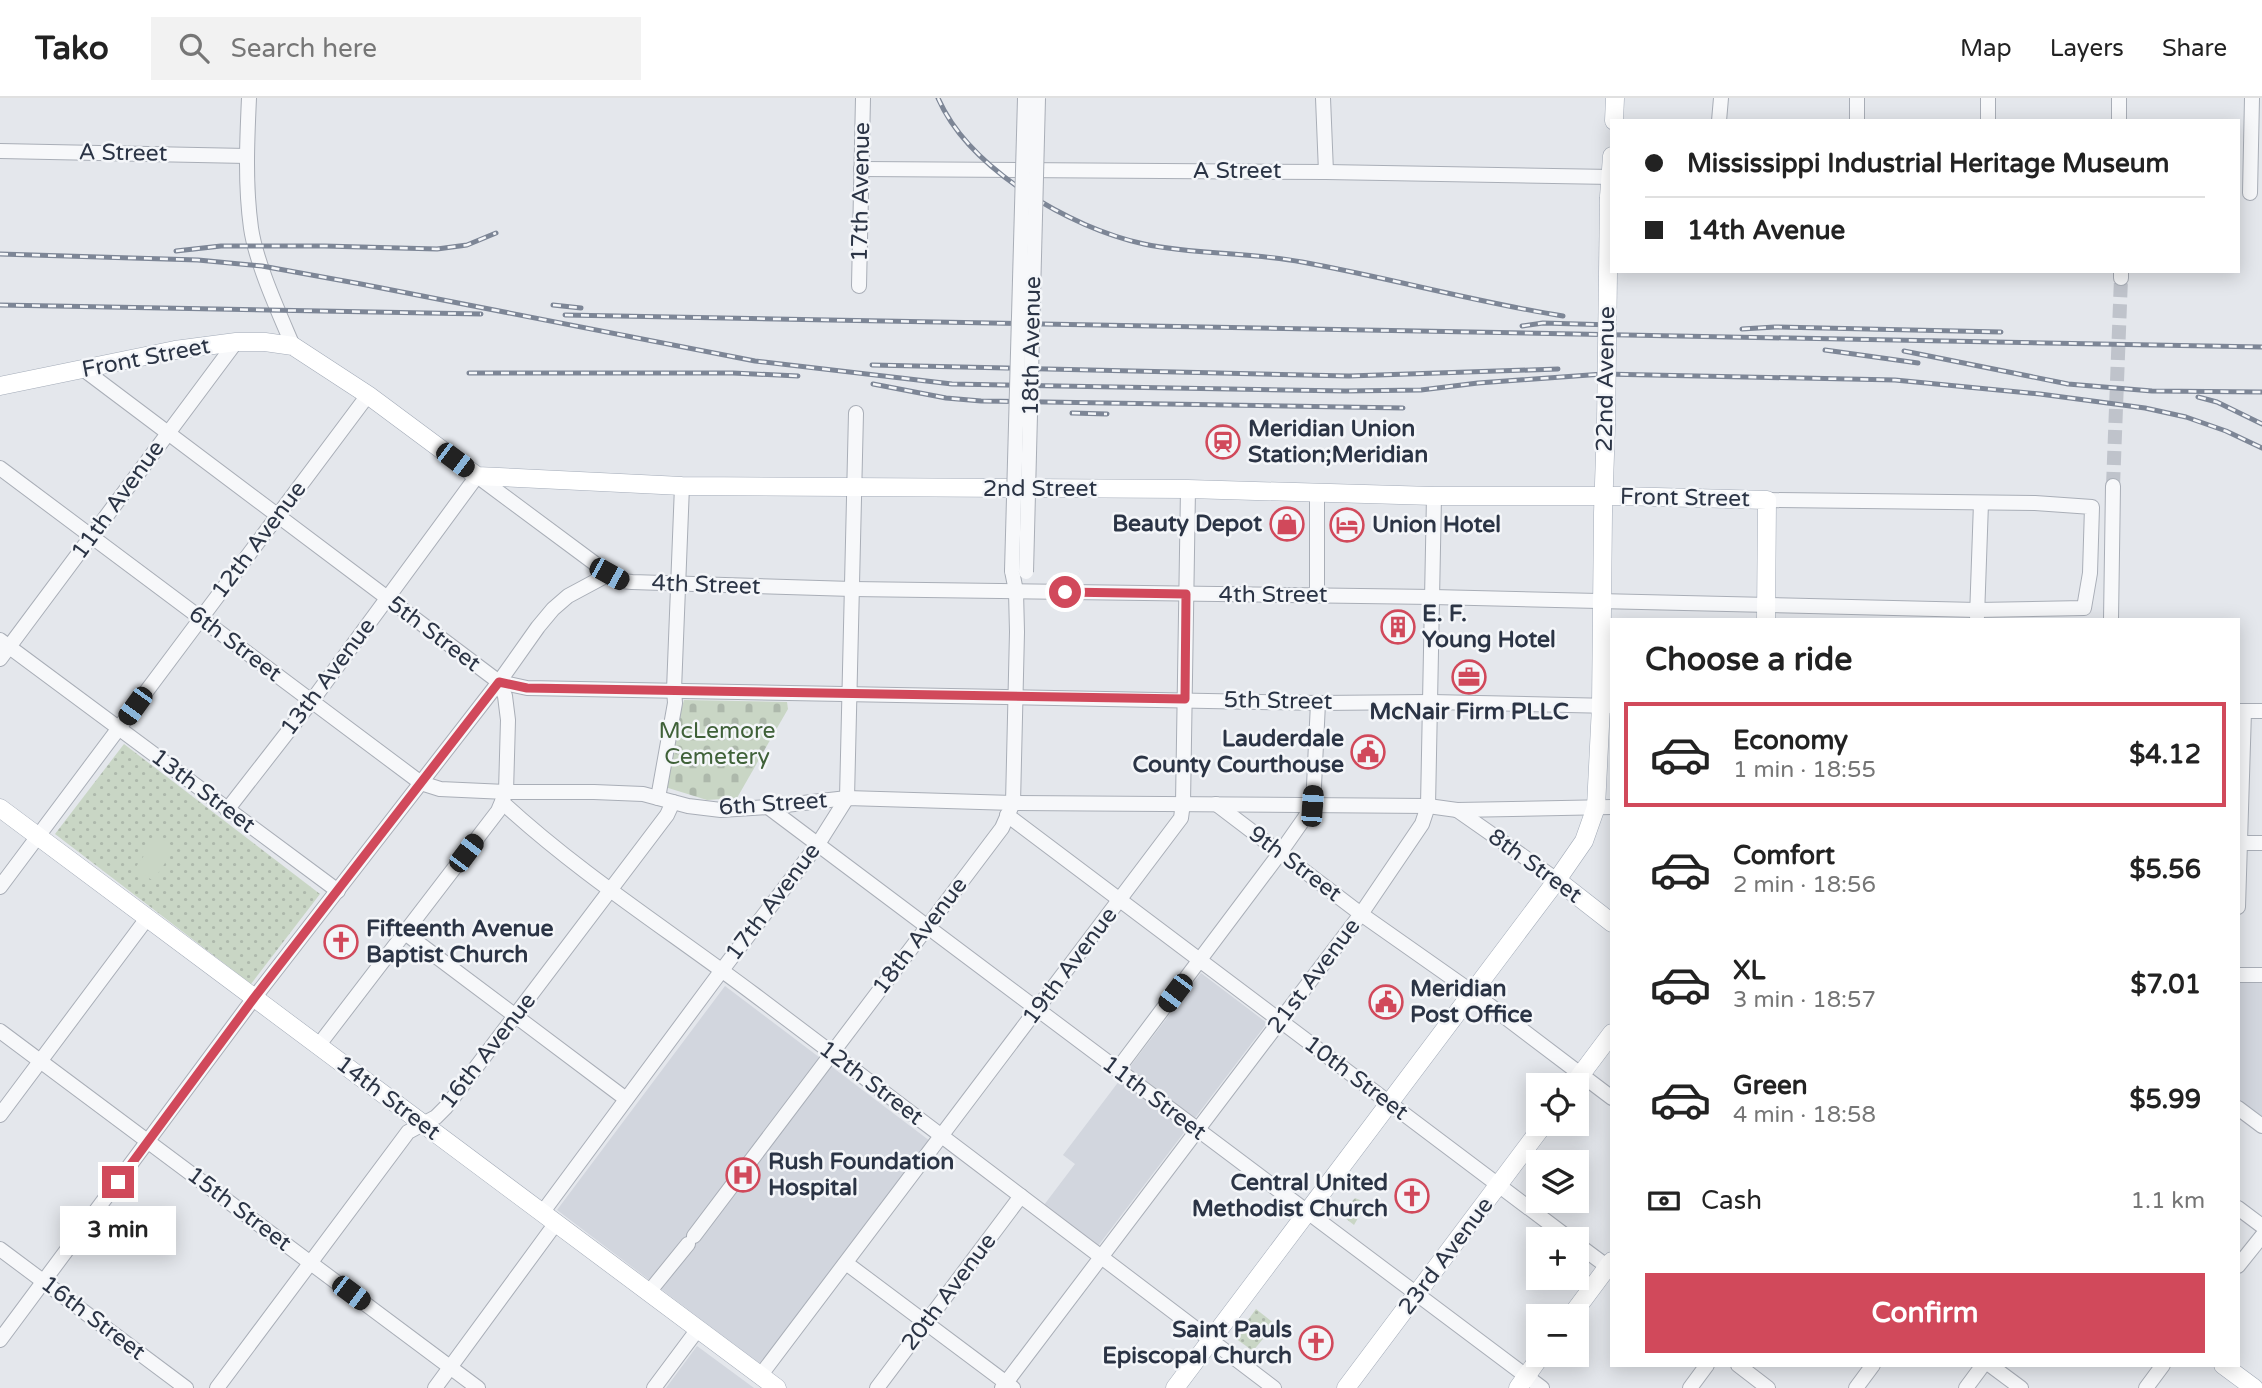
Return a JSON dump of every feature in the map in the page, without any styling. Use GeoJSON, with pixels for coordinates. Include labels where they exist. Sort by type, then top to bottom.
{"type":"FeatureCollection","features":[{"type":"Feature","properties":{"kind":"main road"},"geometry":{"type":"LineString","coordinates":[[1614,119],[1615,98]]}},
{"type":"Feature","properties":{"kind":"main road","name":"22nd Avenue"},"geometry":{"type":"LineString","coordinates":[[1175,1388],[1557,880],[1604,807],[1606,706],[1603,496],[1610,187]]}},
{"type":"Feature","properties":{"kind":"main road","name":"Front Street"},"geometry":{"type":"LineString","coordinates":[[0,386],[175,350],[265,341],[293,346]]}},
{"type":"Feature","properties":{"kind":"main road","name":"4th Street"},"geometry":{"type":"LineString","coordinates":[[293,346],[368,396],[477,476]]}},
{"type":"Feature","properties":{"kind":"main road","name":"2nd Street"},"geometry":{"type":"LineString","coordinates":[[477,476],[682,486],[1188,489],[1434,496],[1603,496]]}},
{"type":"Feature","properties":{"kind":"main road","name":"Front Street"},"geometry":{"type":"LineString","coordinates":[[1603,496],[1768,500]]}},
{"type":"Feature","properties":{"kind":"main road"},"geometry":{"type":"LineString","coordinates":[[1766,612],[1768,500]]}},
{"type":"Feature","properties":{"kind":"main road","name":"14th Street"},"geometry":{"type":"LineString","coordinates":[[0,808],[777,1388]]}},
{"type":"Feature","properties":{"kind":"main road","name":"8th Street"},"geometry":{"type":"LineString","coordinates":[[1557,880],[1610,921]]}},
{"type":"Feature","properties":{"kind":"main road"},"geometry":{"type":"LineString","coordinates":[[1581,1073],[1610,1036]]}},
{"type":"Feature","properties":{"kind":"main road","name":"23rd Avenue"},"geometry":{"type":"LineString","coordinates":[[1346,1388],[1535,1136]]}},
{"type":"Feature","properties":{"kind":"main road"},"geometry":{"type":"LineString","coordinates":[[1580,1304],[1610,1266]]}},
{"type":"Feature","properties":{"kind":"main road"},"geometry":{"type":"LineString","coordinates":[[1522,1382],[1533,1367]]}},
{"type":"Feature","properties":{"kind":"main road"},"geometry":{"type":"LineString","coordinates":[[2226,1367],[2254,1388]]}},
{"type":"Feature","properties":{"kind":"street"},"geometry":{"type":"LineString","coordinates":[[249,98],[247,156],[251,230],[293,346]]}},
{"type":"Feature","properties":{"kind":"street","name":"17th Avenue"},"geometry":{"type":"LineString","coordinates":[[859,286],[863,98]]}},
{"type":"Feature","properties":{"kind":"street"},"geometry":{"type":"LineString","coordinates":[[1019,571],[1025,98]]}},
{"type":"Feature","properties":{"kind":"street","name":"18th Avenue"},"geometry":{"type":"LineString","coordinates":[[649,1292],[1002,828],[1010,809],[1016,696],[1016,591],[1019,571],[1038,98]]}},
{"type":"Feature","properties":{"kind":"street"},"geometry":{"type":"LineString","coordinates":[[1323,98],[1326,172]]}},
{"type":"Feature","properties":{"kind":"street"},"geometry":{"type":"LineString","coordinates":[[1720,119],[1721,98]]}},
{"type":"Feature","properties":{"kind":"street"},"geometry":{"type":"LineString","coordinates":[[1857,98],[1857,119]]}},
{"type":"Feature","properties":{"kind":"street"},"geometry":{"type":"LineString","coordinates":[[1988,98],[1988,119]]}},
{"type":"Feature","properties":{"kind":"street"},"geometry":{"type":"LineString","coordinates":[[2119,98],[2119,119]]}},
{"type":"Feature","properties":{"kind":"street"},"geometry":{"type":"LineString","coordinates":[[2250,193],[2252,98]]}},
{"type":"Feature","properties":{"kind":"street","name":"A Street"},"geometry":{"type":"LineString","coordinates":[[0,151],[247,156]]}},
{"type":"Feature","properties":{"kind":"street","name":"A Street"},"geometry":{"type":"LineString","coordinates":[[862,169],[1610,177]]}},
{"type":"Feature","properties":{"kind":"street","name":"11th Avenue"},"geometry":{"type":"LineString","coordinates":[[3,648],[91,537],[236,342]]}},
{"type":"Feature","properties":{"kind":"street","name":"5th Street"},"geometry":{"type":"LineString","coordinates":[[83,369],[499,682],[527,688],[1606,706]]}},
{"type":"Feature","properties":{"kind":"street","name":"12th Avenue"},"geometry":{"type":"LineString","coordinates":[[0,887],[368,396]]}},
{"type":"Feature","properties":{"kind":"street"},"geometry":{"type":"LineString","coordinates":[[847,798],[856,413]]}},
{"type":"Feature","properties":{"kind":"street","name":"6th Street"},"geometry":{"type":"LineString","coordinates":[[0,468],[421,783],[440,789],[504,797],[626,793],[705,809],[768,807],[847,798],[1010,809],[1183,803],[1428,806],[1457,810],[1604,807]]}},
{"type":"Feature","properties":{"kind":"street","name":"4th Street"},"geometry":{"type":"LineString","coordinates":[[477,476],[621,581],[852,589],[1433,597],[1603,602],[1766,612],[1977,615],[2084,607],[2090,573]]}},
{"type":"Feature","properties":{"kind":"street","name":"13th Avenue"},"geometry":{"type":"LineString","coordinates":[[227,810],[311,702],[477,476]]}},
{"type":"Feature","properties":{"kind":"street"},"geometry":{"type":"LineString","coordinates":[[658,798],[675,704],[682,486]]}},
{"type":"Feature","properties":{"kind":"street"},"geometry":{"type":"LineString","coordinates":[[2111,618],[2113,486]]}},
{"type":"Feature","properties":{"kind":"street","name":"19th Avenue"},"geometry":{"type":"LineString","coordinates":[[760,1376],[1181,818],[1188,489]]}},
{"type":"Feature","properties":{"kind":"street"},"geometry":{"type":"LineString","coordinates":[[1317,492],[1317,595]]}},
{"type":"Feature","properties":{"kind":"street","name":"21st Avenue"},"geometry":{"type":"LineString","coordinates":[[1007,1386],[1101,1256],[1361,914],[1422,824],[1428,806],[1434,496]]}},
{"type":"Feature","properties":{"kind":"street"},"geometry":{"type":"LineString","coordinates":[[1768,500],[2035,503],[2092,507],[2090,573],[2112,575]]}},
{"type":"Feature","properties":{"kind":"street"},"geometry":{"type":"LineString","coordinates":[[1977,615],[1980,503]]}},
{"type":"Feature","properties":{"kind":"street"},"geometry":{"type":"LineString","coordinates":[[0,1340],[254,998],[499,682],[538,627],[568,596],[609,574]]}},
{"type":"Feature","properties":{"kind":"street","name":"13th Street"},"geometry":{"type":"LineString","coordinates":[[3,648],[119,728],[338,891]]}},
{"type":"Feature","properties":{"kind":"street"},"geometry":{"type":"LineString","coordinates":[[318,1046],[498,811],[504,797],[507,707],[499,682]]}},
{"type":"Feature","properties":{"kind":"street"},"geometry":{"type":"LineString","coordinates":[[1117,1070],[1280,853],[1312,806],[1318,703]]}},
{"type":"Feature","properties":{"kind":"street"},"geometry":{"type":"LineString","coordinates":[[2240,777],[2241,711],[2262,711]]}},
{"type":"Feature","properties":{"kind":"street","name":"12th Street"},"geometry":{"type":"LineString","coordinates":[[504,797],[523,821],[612,890],[722,970],[1274,1388]]}},
{"type":"Feature","properties":{"kind":"street","name":"17th Avenue"},"geometry":{"type":"LineString","coordinates":[[435,1388],[626,1099],[818,844],[847,798]]}},
{"type":"Feature","properties":{"kind":"street","name":"16th Avenue"},"geometry":{"type":"LineString","coordinates":[[217,1388],[408,1132],[436,1117],[446,1107],[612,890],[667,815],[673,802]]}},
{"type":"Feature","properties":{"kind":"street","name":"9th Street"},"geometry":{"type":"LineString","coordinates":[[1216,804],[1361,914],[1472,992],[1568,1073]]}},
{"type":"Feature","properties":{"kind":"street","name":"11th Street"},"geometry":{"type":"LineString","coordinates":[[768,807],[1416,1295],[1522,1382],[1542,1388]]}},
{"type":"Feature","properties":{"kind":"street","name":"10th Street"},"geometry":{"type":"LineString","coordinates":[[1010,809],[1119,900],[1554,1227]]}},
{"type":"Feature","properties":{"kind":"street","name":"8th Street"},"geometry":{"type":"LineString","coordinates":[[1457,810],[1557,880]]}},
{"type":"Feature","properties":{"kind":"street"},"geometry":{"type":"LineString","coordinates":[[2240,843],[2262,843]]}},
{"type":"Feature","properties":{"kind":"street"},"geometry":{"type":"LineString","coordinates":[[0,1115],[148,918]]}},
{"type":"Feature","properties":{"kind":"street"},"geometry":{"type":"LineString","coordinates":[[405,933],[626,1099]]}},
{"type":"Feature","properties":{"kind":"street"},"geometry":{"type":"LineString","coordinates":[[2240,975],[2262,975]]}},
{"type":"Feature","properties":{"kind":"street","name":"15th Street"},"geometry":{"type":"LineString","coordinates":[[0,1031],[478,1388]]}},
{"type":"Feature","properties":{"kind":"street","name":"9th Street"},"geometry":{"type":"LineString","coordinates":[[1589,1086],[1610,1097]]}},
{"type":"Feature","properties":{"kind":"street"},"geometry":{"type":"LineString","coordinates":[[2240,1110],[2262,1126]]}},
{"type":"Feature","properties":{"kind":"street","name":"20th Avenue"},"geometry":{"type":"LineString","coordinates":[[877,1388],[1021,1196]]}},
{"type":"Feature","properties":{"kind":"street"},"geometry":{"type":"LineString","coordinates":[[2240,1210],[2262,1226]]}},
{"type":"Feature","properties":{"kind":"street"},"geometry":{"type":"LineString","coordinates":[[2240,1264],[2262,1236]]}},
{"type":"Feature","properties":{"kind":"street","name":"16th Street"},"geometry":{"type":"LineString","coordinates":[[0,1249],[186,1388]]}},
{"type":"Feature","properties":{"kind":"street"},"geometry":{"type":"LineString","coordinates":[[1589,1252],[1610,1266]]}},
{"type":"Feature","properties":{"kind":"street"},"geometry":{"type":"LineString","coordinates":[[846,1263],[1007,1386]]}},
{"type":"Feature","properties":{"kind":"street"},"geometry":{"type":"LineString","coordinates":[[654,1388],[698,1329]]}},
{"type":"Feature","properties":{"kind":"street"},"geometry":{"type":"LineString","coordinates":[[1690,1388],[1706,1367]]}},
{"type":"Feature","properties":{"kind":"street"},"geometry":{"type":"LineString","coordinates":[[1741,1367],[1768,1388]]}},
{"type":"Feature","properties":{"kind":"street"},"geometry":{"type":"LineString","coordinates":[[1856,1388],[1872,1367]]}},
{"type":"Feature","properties":{"kind":"street"},"geometry":{"type":"LineString","coordinates":[[1966,1388],[1982,1367]]}},
{"type":"Feature","properties":{"kind":"street"},"geometry":{"type":"LineString","coordinates":[[1993,1367],[2021,1388]]}},
{"type":"Feature","properties":{"kind":"street"},"geometry":{"type":"LineString","coordinates":[[2146,1388],[2162,1367]]}},
{"type":"Feature","properties":{"kind":"shaded area"},"geometry":{"type":"Polygon","coordinates":[[[1201,973],[1267,1023],[1098,1246],[1044,1205],[1075,1164],[1063,1155],[1201,973]]]}},
{"type":"Feature","properties":{"kind":"shaded area"},"geometry":{"type":"Polygon","coordinates":[[[2240,981],[2262,981],[2262,1121],[2240,1104],[2240,981]]]}},
{"type":"Feature","properties":{"kind":"shaded area","name":"Rush Foundation Hospital"},"geometry":{"type":"Polygon","coordinates":[[[725,986],[930,1141],[761,1365],[557,1210],[725,986]]]}},
{"type":"Feature","properties":{"kind":"shaded area"},"geometry":{"type":"Polygon","coordinates":[[[697,1346],[754,1388],[666,1388],[697,1346]]]}},
{"type":"Feature","properties":{"kind":"green space","name":"McLemore Cemetery"},"geometry":{"type":"Polygon","coordinates":[[[684,700],[787,702],[788,709],[737,798],[707,800],[665,787],[684,700]]]}},
{"type":"Feature","properties":{"kind":"green space"},"geometry":{"type":"Polygon","coordinates":[[[124,744],[320,894],[251,984],[55,834],[124,744]]]}},
{"type":"Feature","properties":{"kind":"green space"},"geometry":{"type":"Polygon","coordinates":[[[158,836],[175,848],[153,881],[135,868],[158,836]]]}},
{"type":"Feature","properties":{"kind":"green space"},"geometry":{"type":"Polygon","coordinates":[[[1355,1198],[1360,1200],[1362,1211],[1354,1225],[1340,1214],[1355,1198]]]}},
{"type":"Feature","properties":{"kind":"green space"},"geometry":{"type":"Polygon","coordinates":[[[1256,1309],[1275,1324],[1253,1351],[1235,1338],[1256,1309]]]}},
{"type":"Feature","properties":{"kind":"tunnel"},"geometry":{"type":"LineString","coordinates":[[2113,486],[2121,278]]}},
{"type":"Feature","properties":{"kind":"railway"},"geometry":{"type":"LineString","coordinates":[[938,98],[953,124],[973,149],[997,171],[1054,209],[1115,236],[1164,248],[1302,262],[1563,316]]}},
{"type":"Feature","properties":{"kind":"railway"},"geometry":{"type":"LineString","coordinates":[[176,251],[221,246],[437,249],[467,245],[496,233]]}},
{"type":"Feature","properties":{"kind":"railway"},"geometry":{"type":"LineString","coordinates":[[0,254],[198,260],[262,266],[755,361],[952,384],[1346,391],[1421,390],[1603,374],[1895,380],[2040,394],[2145,408],[2186,417],[2226,431],[2262,448]]}},
{"type":"Feature","properties":{"kind":"railway"},"geometry":{"type":"LineString","coordinates":[[0,305],[481,314]]}},
{"type":"Feature","properties":{"kind":"railway"},"geometry":{"type":"LineString","coordinates":[[553,305],[581,308]]}},
{"type":"Feature","properties":{"kind":"railway"},"geometry":{"type":"LineString","coordinates":[[565,315],[2262,347]]}},
{"type":"Feature","properties":{"kind":"railway"},"geometry":{"type":"LineString","coordinates":[[1522,326],[1543,323],[1613,325]]}},
{"type":"Feature","properties":{"kind":"railway"},"geometry":{"type":"LineString","coordinates":[[1742,329],[1775,327],[2001,332]]}},
{"type":"Feature","properties":{"kind":"railway"},"geometry":{"type":"LineString","coordinates":[[1825,350],[1918,363]]}},
{"type":"Feature","properties":{"kind":"railway"},"geometry":{"type":"LineString","coordinates":[[1904,351],[2068,384],[2152,391],[2262,392]]}},
{"type":"Feature","properties":{"kind":"railway"},"geometry":{"type":"LineString","coordinates":[[872,365],[1349,376],[1558,369]]}},
{"type":"Feature","properties":{"kind":"railway"},"geometry":{"type":"LineString","coordinates":[[469,373],[733,373],[798,376]]}},
{"type":"Feature","properties":{"kind":"railway"},"geometry":{"type":"LineString","coordinates":[[873,384],[946,398],[981,401],[1403,408]]}},
{"type":"Feature","properties":{"kind":"railway"},"geometry":{"type":"LineString","coordinates":[[2198,397],[2217,402],[2262,424]]}},
{"type":"Feature","properties":{"kind":"railway"},"geometry":{"type":"LineString","coordinates":[[1072,413],[1107,414]]}},
{"type":"Feature","properties":{"kind":"place","name":"Meridian Union Station;Meridian"},"geometry":{"type":"Point","coordinates":[1223,442]}},
{"type":"Feature","properties":{"kind":"place","name":"Beauty Depot"},"geometry":{"type":"Point","coordinates":[1287,524]}},
{"type":"Feature","properties":{"kind":"place","name":"Union Hotel"},"geometry":{"type":"Point","coordinates":[1347,525]}},
{"type":"Feature","properties":{"kind":"place","name":"E. F. Young Hotel"},"geometry":{"type":"Point","coordinates":[1398,627]}},
{"type":"Feature","properties":{"kind":"place","name":"McNair Firm PLLC"},"geometry":{"type":"Point","coordinates":[1469,677]}},
{"type":"Feature","properties":{"kind":"place","name":"Lauderdale County Courthouse"},"geometry":{"type":"Point","coordinates":[1368,752]}},
{"type":"Feature","properties":{"kind":"place","name":"Fifteenth Avenue Baptist Church"},"geometry":{"type":"Point","coordinates":[341,942]}},
{"type":"Feature","properties":{"kind":"place","name":"Meridian Post Office"},"geometry":{"type":"Point","coordinates":[1386,1002]}},
{"type":"Feature","properties":{"kind":"place","name":"Rush Foundation Hospital"},"geometry":{"type":"Point","coordinates":[743,1175]}},
{"type":"Feature","properties":{"kind":"place","name":"Central United Methodist Church"},"geometry":{"type":"Point","coordinates":[1412,1196]}},
{"type":"Feature","properties":{"kind":"place","name":"Saint Pauls Episcopal Church"},"geometry":{"type":"Point","coordinates":[1316,1343]}},
{"type":"Feature","properties":{"kind":"route"},"geometry":{"type":"LineString","coordinates":[[118,1182],[254,998],[499,682],[527,688],[1185,699],[1186,594],[1065,592]]}}]}
